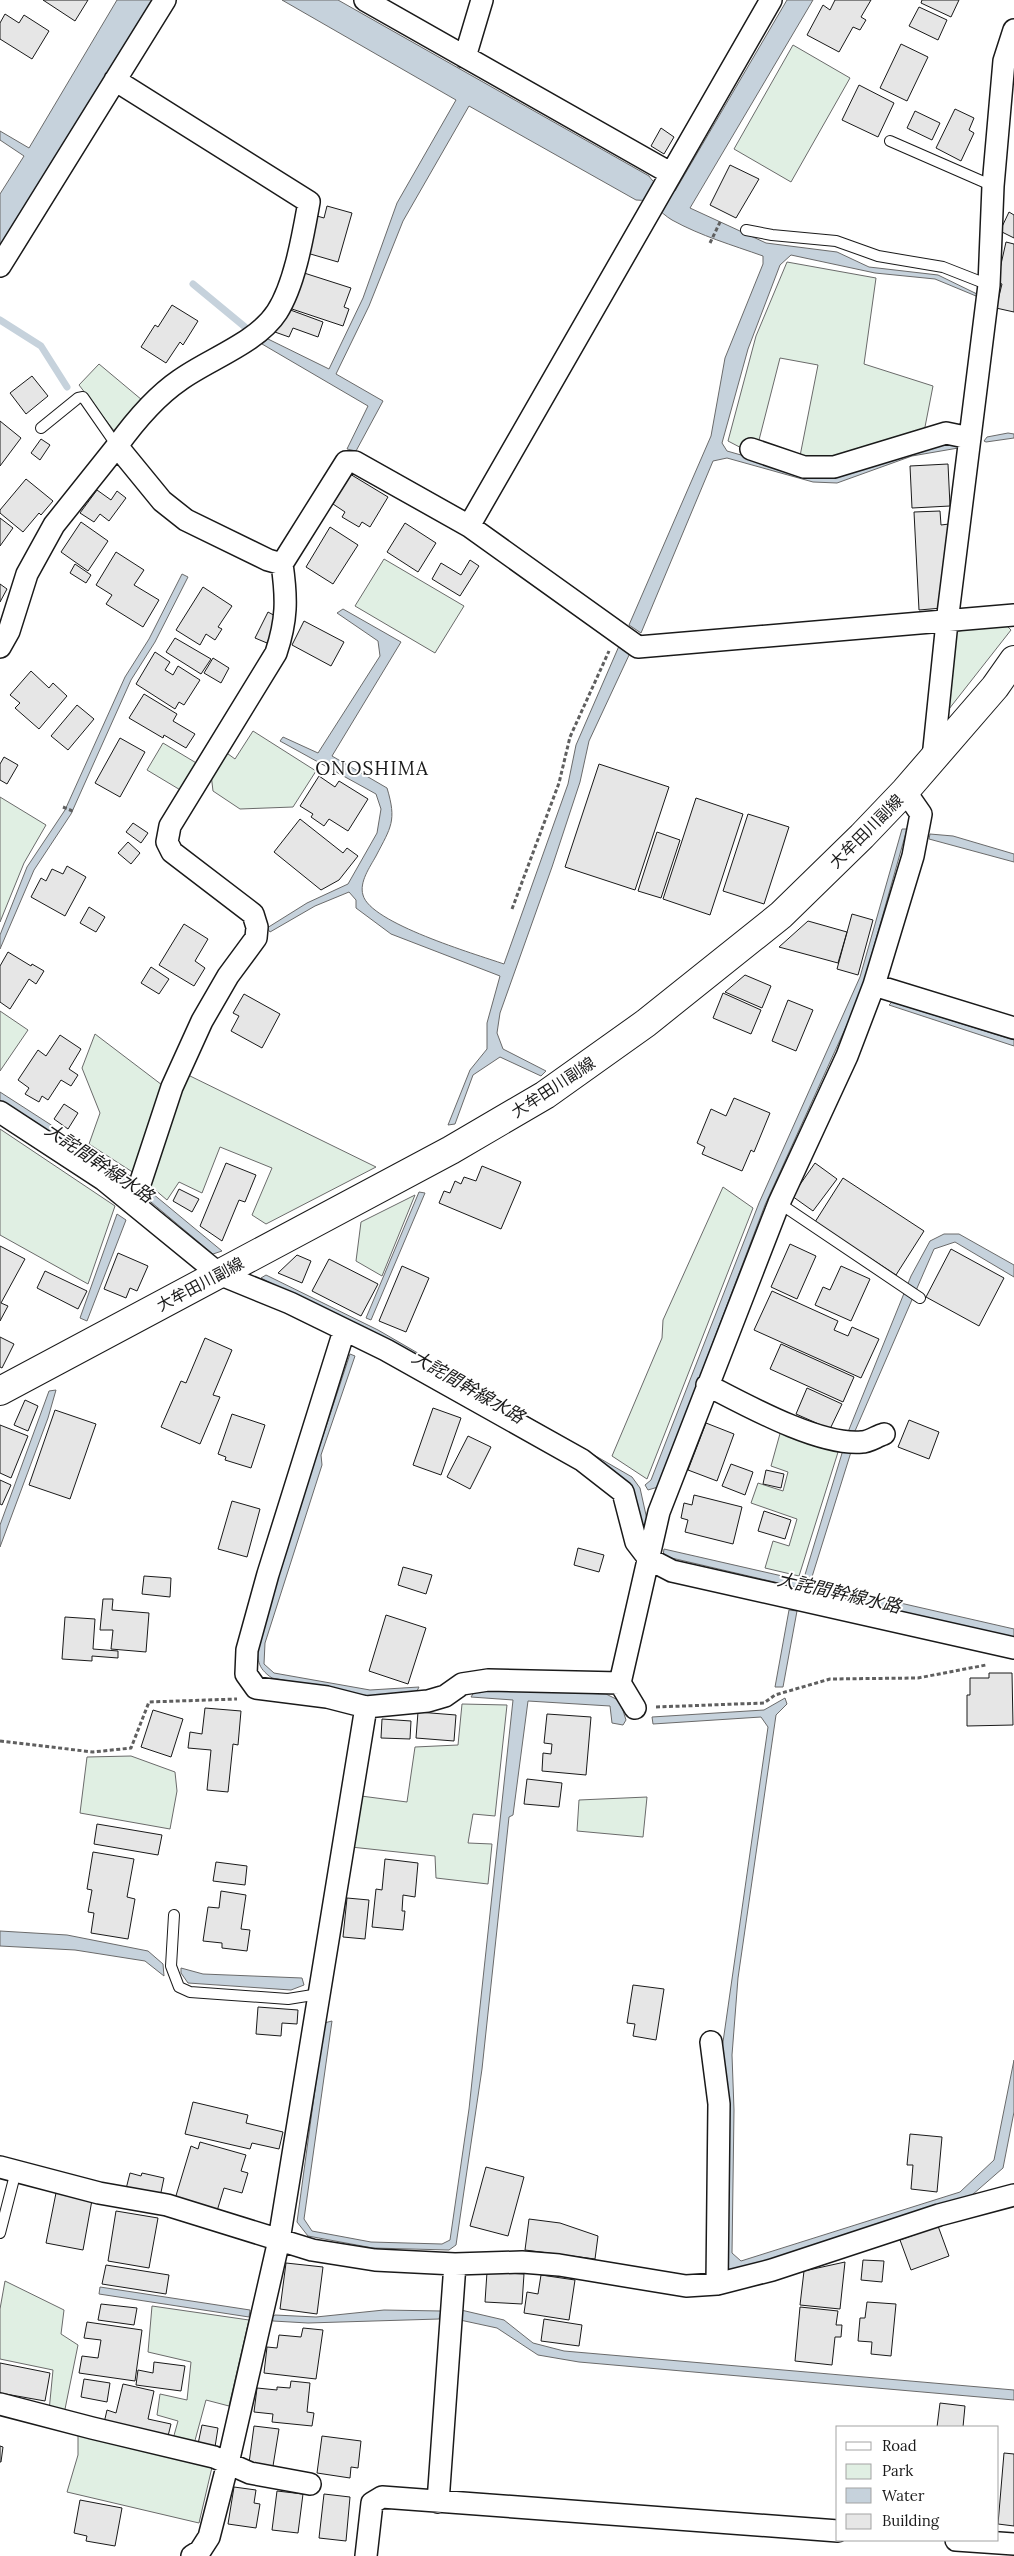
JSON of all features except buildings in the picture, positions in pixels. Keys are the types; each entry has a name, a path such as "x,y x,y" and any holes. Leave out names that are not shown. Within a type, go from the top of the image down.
{"main road":[{"name":"大牟田川副線","path":"0,1390 451,1150 545,1095 646,1023 781,915 905,791 995,687 1014,660"}],"street":[{"path":"0,266 165,0"},
{"path":"365,0 465,57 667,178"},
{"path":"465,57 482,0"},
{"path":"469,526 667,178 771,0"},
{"path":"933,758 947,622 989,286 994,186 1004,61 1014,30"},
{"path":"0,646 9,631 27,574 54,525 137,418 179,380 263,329 277,311 298,260 309,202 115,80"},
{"path":"751,449 804,467 834,467 946,433 970,438"},
{"path":"117,446 162,501 186,520 282,564"},
{"path":"134,1202 172,1086 202,1021 228,976 256,938 257,927 253,914 172,852 167,842 170,826 276,653 285,626 286,589 282,564 346,462 355,462 469,526 638,647 645,648 1014,615"},
{"path":"635,1708 620,1682 659,1512 779,1203 848,1056 874,985 913,856 921,814 905,791"},
{"path":"874,985 1014,1028"},
{"path":"0,1112 104,1180 134,1202 219,1274 290,1303 400,1357 582,1460 623,1492 636,1542 649,1559 672,1571 1014,1648"},
{"path":"344,1331 268,1574 247,1650 246,1674 256,1688 327,1697 366,1707 428,1701 445,1696 462,1684 488,1680 620,1682"},
{"path":"708,1385 772,1419 837,1440 863,1442 884,1434"},
{"path":"192,2556 200,2551 208,2537 228,2463 279,2240 366,1707"},
{"path":"711,2042 720,2104 717,2284"},
{"path":"8,2169 98,2193 167,2205 312,2250 375,2260 454,2264 522,2262 559,2265 686,2286 717,2284 772,2270 938,2215 1014,2195"},
{"path":"438,2502 454,2264"},
{"path":"0,2404 92,2428 214,2456 250,2473 310,2484"},
{"path":"366,2556 372,2503 382,2497 836,2531"},
{"path":"962,2541 1003,2548"}],"lane":[{"path":"890,141 994,186"},
{"path":"746,230 772,235 836,241 878,256 943,267 989,286"},
{"path":"41,428 78,398 83,398 117,446"},
{"path":"779,1203 920,1298"},
{"path":"174,1915 171,1966 180,1987 190,1992 288,1999 319,1994"},
{"path":"0,2233 8,2169"}],"path":[{"path":"710,243 721,220"},
{"path":"512,910 559,783 570,737 618,633"},
{"path":"62,807 75,812"},
{"path":"635,1708 764,1703 775,1695 830,1679 918,1678 995,1664"},
{"path":"0,1741 93,1752 131,1748 148,1702 242,1698 256,1688"}],"green space":[{"path":"793,45 850,78 791,182 734,149"},
{"path":"787,262 876,278 864,364 933,386 924,432 830,460 800,456 818,365 780,358 759,440 753,454 728,441 756,336"},
{"path":"99,364 142,400 115,432 79,385"},
{"path":"384,559 464,606 435,653 355,606"},
{"path":"1005,624 1011,630 949,709 944,703 952,632"},
{"path":"253,731 316,771 293,807 240,809 213,791 211,774 224,751 235,759"},
{"path":"163,743 198,764 182,791 147,770"},
{"path":"0,797 46,825 24,863 0,922"},
{"path":"0,1011 28,1030 0,1071"},
{"path":"95,1034 166,1088 134,1173 89,1144 100,1113 82,1068"},
{"path":"186,1074 376,1167 266,1224 252,1215 272,1168 220,1147 202,1193 179,1182 167,1200 147,1183"},
{"path":"0,1129 115,1206 88,1284 0,1235"},
{"path":"723,1187 753,1208 647,1479 612,1456 662,1338 663,1320"},
{"path":"415,1195 382,1276 356,1261 361,1222"},
{"path":"781,1430 839,1449 799,1576 765,1568 773,1541 789,1546 797,1519 751,1503 758,1483 783,1491 788,1472 771,1466"},
{"path":"462,1704 507,1705 495,1816 473,1814 468,1843 492,1844 488,1884 436,1878 435,1856 351,1847 361,1796 407,1802 415,1747 458,1745"},
{"path":"131,1756 175,1772 177,1791 170,1829 80,1813 87,1757"},
{"path":"647,1797 643,1837 577,1831 579,1800"},
{"path":"5,2281 64,2310 61,2334 78,2345 64,2414 49,2411 53,2370 0,2359 0,2309"},
{"path":"152,2306 249,2320 229,2406 206,2400 194,2444 173,2439 178,2421 157,2415 160,2394 187,2400 191,2362 148,2352"},
{"path":"78,2433 213,2463 199,2523 67,2492 78,2455"}],"water":[{"path":"117,0 152,0 0,249 0,194 24,156 0,140 0,131 29,148"},
{"path":"282,0 338,0 649,176 660,187 675,191 787,0 813,0 690,208 766,243 837,252 869,267 938,275 977,294 976,296 935,279 875,273 791,255 780,265 748,349 722,443 727,451 811,475 919,449 963,442 964,447 912,456 837,483 813,482 727,458 713,461 641,633 629,625 711,436 725,358 763,264 763,256 683,226 651,204 636,200 469,106 403,221 369,306 336,374 383,401 356,451 347,449 368,406 262,344 268,339 329,369 363,298 397,203 456,100"},
{"path":"1008,433 1014,434 1014,438 984,441 987,437"},
{"path":"182,574 188,577 155,642 131,680 71,814 34,870 0,949 0,935 27,867 65,810 125,677 149,639"},
{"path":"343,609 401,642 332,756 387,788 390,799 392,808 391,824 362,885 363,895 370,906 403,926 448,945 504,964 568,784 576,745 619,646 630,653 589,741 580,782 500,1013 497,1033 503,1049 546,1071 541,1076 500,1057 473,1075 455,1124 448,1125 470,1070 487,1049 487,1023 500,976 391,934 356,908 356,900 349,892 315,906 270,932 267,928 307,903 348,884 377,833 381,809 376,794 280,741 283,737 318,753 380,656 378,641 337,613"},
{"path":"902,829 907,829 860,996 765,1205 658,1487 648,1490 645,1485 651,1480 759,1203 860,977"},
{"path":"930,834 953,836 1014,854 1014,862 929,839"},
{"path":"892,1002 1014,1040 1014,1046 889,1005"},
{"name":"大詫間幹線水路","path":"0,1092 135,1179 222,1251 213,1254 133,1187 0,1102"},
{"path":"419,1192 425,1193 371,1320 366,1318"},
{"path":"117,1214 126,1220 87,1321 80,1318"},
{"path":"944,1234 959,1234 1014,1265 1014,1277 955,1242 934,1249 855,1431 848,1432 911,1276 930,1241"},
{"name":"大詫間幹線水路","path":"266,1275 378,1330 632,1477 640,1488 648,1524 641,1525 636,1498 629,1485 374,1337 261,1278"},
{"path":"350,1354 355,1356 321,1455 322,1465 265,1643 264,1664 274,1673 370,1690 419,1687 415,1695 369,1696 272,1678 263,1671 258,1658 258,1642"},
{"path":"56,1390 48,1418 0,1547 0,1525 49,1391"},
{"path":"843,1450 851,1452 811,1580 804,1578"},
{"name":"大詫間幹線水路","path":"664,1549 1014,1629 1014,1638 663,1556"},
{"path":"789,1610 797,1611 783,1687 775,1687"},
{"path":"476,1689 606,1694 620,1701 626,1720 623,1725 612,1723 610,1706 528,1701 513,1815 509,1817 482,2069 456,2245 449,2250 373,2248 308,2236 297,2222 324,2023 332,2021 304,2219 312,2231 371,2242 442,2244 450,2240 469,2109 513,1700 471,1697"},
{"path":"785,1698 787,1704 776,1715 738,1978 732,2055 734,2110 732,2253 741,2261 960,2192 994,2160 1014,2060 1014,2112 1003,2168 972,2195 730,2272 725,2258 721,2056 768,1727 761,1717 653,1724 652,1717 764,1710"},
{"path":"0,1931 67,1935 148,1951 163,1964 164,1976 145,1961 75,1950 0,1946"},
{"path":"181,1968 203,1974 302,1978 304,1985 291,1990 188,1983 181,1973"},
{"path":"100,2287 250,2310 249,2317 99,2294"},
{"path":"384,2310 441,2311 439,2319 308,2323 273,2321 272,2317 275,2315 316,2317"},
{"path":"461,2310 504,2320 533,2343 564,2351 1014,2390 1014,2400 579,2362 538,2355 497,2328 460,2320"}],"waterway":[{"path":"193,284 245,327"},
{"path":"0,320 41,346 67,387"}],"district":[{"name":"ONOSHIMA","path":"372,768"}]}
